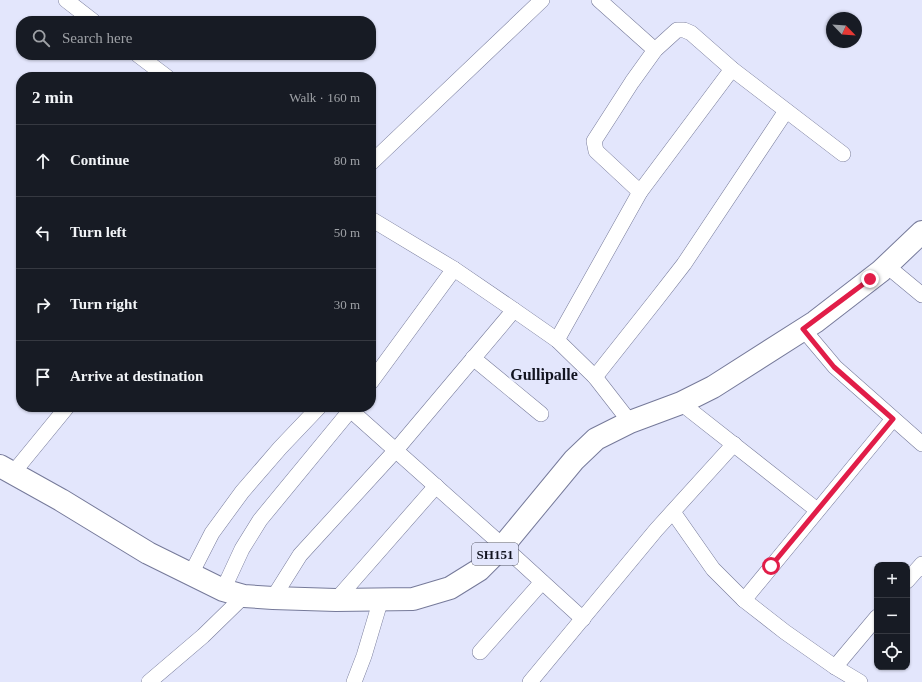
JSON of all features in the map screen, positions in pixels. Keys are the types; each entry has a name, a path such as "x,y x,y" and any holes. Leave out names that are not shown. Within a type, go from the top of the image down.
{"main road":[{"name":"SH151","path":"7,469 148,553 223,590 244,596 272,598 336,600 413,599 450,588 479,570 503,546 574,460 596,439 630,422 681,403 713,387 815,322 886,266 922,232"}],"street":[{"path":"66,0 87,16"},
{"path":"376,158 542,0"},
{"path":"599,0 655,50"},
{"path":"640,192 596,151 594,141 632,82 655,50 677,30 684,30 691,33 732,69 843,154"},
{"path":"145,60 160,72"},
{"path":"556,340 640,192 732,69"},
{"path":"595,377 684,264 786,111"},
{"path":"376,222 454,269 556,340 595,377 630,422"},
{"path":"886,266 922,295"},
{"path":"376,375 454,269"},
{"path":"272,598 300,555 396,450 514,310"},
{"path":"803,329 834,367 922,444"},
{"path":"473,358 541,414"},
{"path":"681,403 817,510"},
{"path":"7,469 62,412"},
{"path":"191,574 212,533 242,492 280,448 314,412"},
{"path":"223,590 242,549 260,520 347,412"},
{"path":"354,412 583,619"},
{"path":"744,600 893,419"},
{"path":"530,682 673,512 734,444"},
{"path":"336,600 436,486"},
{"path":"673,512 713,569 744,600 785,632 835,667 860,682"},
{"path":"910,578 922,564"},
{"path":"480,652 542,582"},
{"path":"150,682 203,636 244,596"},
{"path":"354,682 382,599"},
{"path":"835,667 874,621"}],"district":[{"name":"Gullipalle","path":"544,374"}],"route":[{"path":"771,566 893,419 834,367 803,329 815,322 870,279"}]}
